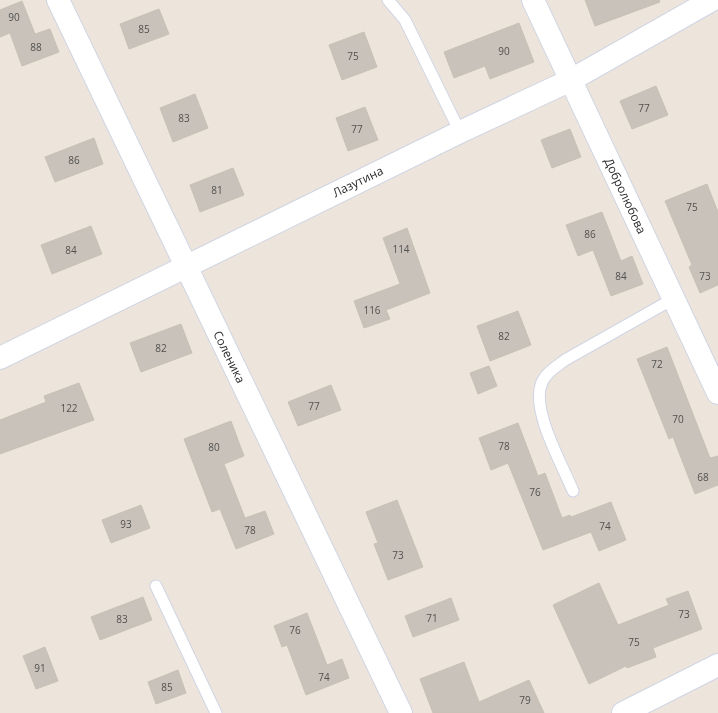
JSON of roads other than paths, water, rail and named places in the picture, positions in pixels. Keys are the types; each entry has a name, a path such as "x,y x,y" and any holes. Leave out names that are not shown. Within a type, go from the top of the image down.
{"street":[{"name":"Соленика","path":"58,0 401,713"},
{"name":"Добролюбова","path":"533,0 718,393"},
{"name":"Лазутина","path":"0,358 460,132 571,80 712,0"},
{"path":"623,713 718,665"}],"lane":[{"path":"388,0 404,20 460,132"},
{"path":"573,491 542,416 538,399 541,383 551,371 565,360 673,299"},
{"path":"156,586 216,713"}]}
